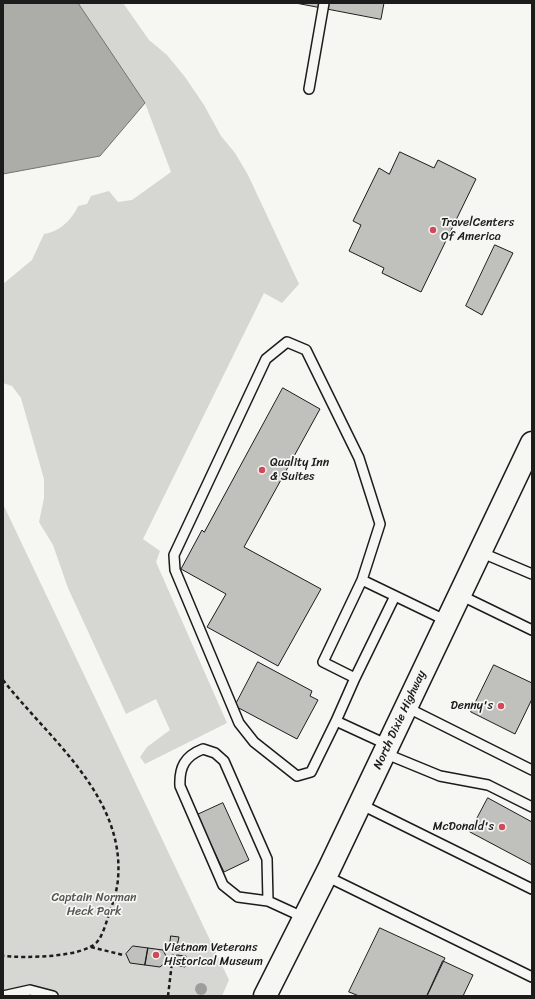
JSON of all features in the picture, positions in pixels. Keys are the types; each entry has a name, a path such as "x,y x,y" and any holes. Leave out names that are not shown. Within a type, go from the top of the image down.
{"main road":[{"name":"North Dixie Highway","path":"265,996 326,876 532,443"}],"lane":[{"path":"309,89 324,3"},
{"path":"355,678 323,662 362,580 380,524 359,458 306,350 287,342 266,359 174,555 175,570 239,723 254,742 296,776 311,772 395,596"},
{"path":"480,552 532,574"},
{"path":"362,580 447,621"},
{"path":"460,595 532,630"},
{"path":"406,707 532,770"},
{"path":"336,721 386,749 440,776 488,785 532,807"},
{"path":"268,901 267,859 224,761 215,754 203,749 191,753 183,764 179,775 180,786 223,885 238,897 268,901 304,918"},
{"path":"360,804 532,889"},
{"path":"326,876 532,976"},
{"path":"3,996 30,990 53,996"}],"path":[{"path":"3,680 93,789 107,812 115,836 118,857 118,880 114,900 98,941 91,947 53,956 21,958 3,956"},
{"path":"91,947 123,955"},
{"path":"168,996 173,954"}],"green space":[{"path":"78,3 123,3 149,40 167,55 185,77 204,105 221,136 235,153 248,175 299,284 282,303 264,293 143,539 160,551 156,562 227,723 145,764 140,757 147,747 170,730 156,699 126,714 68,588 53,545 39,522 44,498 44,479 21,398 12,386 3,383 3,284 32,260 44,234 60,228 69,220 78,206 87,204 91,196 109,191 118,202 132,200 171,172 145,103"},
{"name":"Captain Norman Heck Park","path":"3,504 229,980 222,996 3,996"}],"shaded area":[{"path":"3,3 78,3 145,103 100,156 3,174"}],"building":[{"path":"296,3 384,3 381,19"},
{"path":"400,152 434,168 438,160 476,179 421,292 382,273 384,268 349,251 361,225 353,221 379,168 389,174"},
{"path":"495,245 513,253 482,315 466,306"},
{"name":"Quality Inn & Suites","path":"283,388 320,409 244,547 321,589 278,666 207,627 226,594 181,569 202,530 204,532"},
{"path":"258,662 312,691 310,696 318,700 297,739 235,706"},
{"name":"Denny's","path":"494,665 532,683 532,699 515,734 471,712"},
{"name":"McDonald's","path":"488,798 532,822 532,865 470,832"},
{"path":"223,803 249,860 224,872 197,815"},
{"path":"380,928 445,958 427,996 359,996 349,992"},
{"path":"171,936 179,937 177,946 170,945"},
{"path":"133,946 148,948 145,965 130,963 126,954"},
{"name":"Vietnam Veterans Historical Museum","path":"148,948 163,950 168,960 160,967 145,965"},
{"path":"177,955 186,956 185,967 175,965"},
{"path":"443,961 473,975 463,996 427,996"}],"place":[{"name":"TravelCenters Of America","path":"433,230"},
{"name":"Quality Inn & Suites","path":"262,470"},
{"name":"Denny's","path":"501,706"},
{"name":"McDonald's","path":"502,827"},
{"name":"Vietnam Veterans Historical Museum","path":"156,955"}]}
